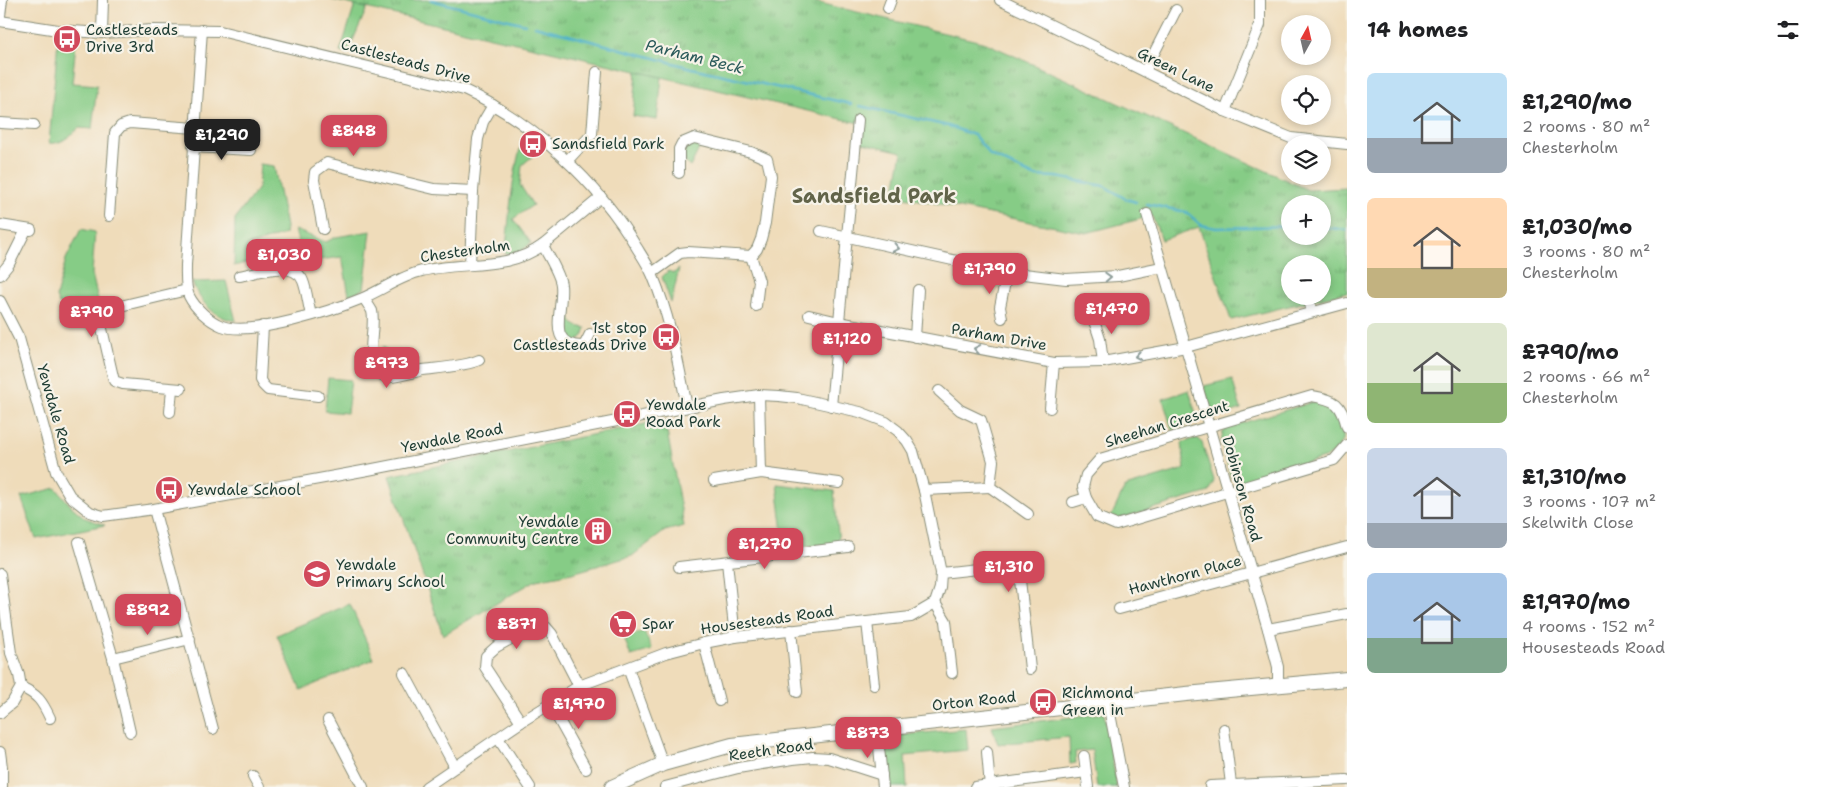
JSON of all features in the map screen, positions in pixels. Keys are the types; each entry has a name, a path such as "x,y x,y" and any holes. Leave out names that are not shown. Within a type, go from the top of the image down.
{"street":[{"path":"0,16 2,0"},
{"path":"102,33 103,0"},
{"name":"Green Lane","path":"1000,0 1225,111 1291,138 1347,144"},
{"path":"1225,111 1260,25 1260,0"},
{"path":"1145,71 1176,10"},
{"name":"Castlesteads Drive","path":"0,21 58,30 102,33 202,30 237,35 439,83 464,90 493,104 567,161 601,197 628,233 652,273 670,327 687,407"},
{"path":"170,412 177,389 123,384 114,380 100,320 105,311 112,308 187,290 186,266 202,30"},
{"path":"567,161 592,134 597,72"},
{"path":"470,265 473,191 478,139 483,122 493,104"},
{"path":"831,406 858,120"},
{"path":"0,123 34,124"},
{"path":"108,216 115,133 122,126 130,123 195,128"},
{"path":"679,173 679,149 682,143 694,138 751,152 767,159 771,176 765,223 757,249 751,256"},
{"path":"194,147 251,150"},
{"path":"324,229 314,180 315,172 327,164 434,188 473,191"},
{"name":"Chesterholm","path":"187,290 189,296 200,310 223,326 248,329 263,326 311,315 364,298 419,271 517,260 543,246 601,197"},
{"name":"Dobinson Road","path":"1147,214 1268,629 1278,667 1278,686"},
{"path":"0,225 29,230 9,264 0,275"},
{"path":"821,231 1007,272 1066,279 1118,276 1162,267"},
{"path":"543,246 561,283 559,333 563,340 573,346 584,346 590,334"},
{"path":"652,273 680,253 751,256"},
{"path":"751,256 759,281 756,306"},
{"path":"239,276 285,268 296,271 303,280 311,315"},
{"path":"1002,318 1000,307 1007,272"},
{"path":"915,337 918,290"},
{"path":"364,298 372,311 370,359 378,371 383,374 389,377 446,366 472,364 479,360"},
{"name":"Yewdale Road","path":"0,301 4,318 19,338 56,472 70,496 90,512 103,516 154,509 368,470 687,407 759,395 797,398 874,416 898,431 913,451 924,490 941,573"},
{"name":"Parham Drive","path":"809,314 839,322 1054,363 1103,362 1186,347 1347,303"},
{"path":"1310,305 1312,312"},
{"path":"1092,315 1100,339 1103,362"},
{"path":"263,326 260,380 263,385 268,390 318,396"},
{"path":"1050,408 1054,363"},
{"path":"939,391 960,410 981,420 993,461 990,487"},
{"path":"759,395 761,473"},
{"name":"Sheehan Crescent","path":"1086,498 1084,487 1086,475 1100,459 1312,396 1331,399 1343,412 1347,427"},
{"path":"1073,502 1086,498 1097,517 1116,525 1334,460 1347,444"},
{"path":"714,481 761,473 839,483"},
{"path":"924,490 990,487 1028,514"},
{"path":"154,509 213,729"},
{"path":"79,542 113,658 130,732"},
{"path":"679,567 848,547"},
{"name":"Hawthorn Place","path":"1119,609 1347,547"},
{"path":"727,562 735,637"},
{"path":"952,673 946,621 935,603 940,588 941,573 1004,566 1013,569 1020,580 1030,669"},
{"path":"0,574 11,653 20,675 21,687 12,703 0,714"},
{"name":"Housesteads Road","path":"433,785 455,767 521,722 579,686 666,653 735,637 910,617 935,603"},
{"path":"1268,629 1347,614"},
{"path":"867,622 874,685"},
{"path":"521,722 486,667 486,656 496,647 532,627 546,627 552,634 579,686"},
{"path":"791,630 797,692"},
{"path":"113,658 190,639"},
{"path":"704,643 719,701"},
{"path":"628,668 663,764"},
{"path":"404,673 455,767"},
{"name":"Orton Road","path":"612,787 663,764 732,745 1108,703 1347,679"},
{"path":"21,687 33,692 44,705 50,718"},
{"path":"1108,703 1124,787"},
{"path":"550,704 586,769"},
{"path":"328,720 363,787"},
{"path":"877,728 883,787"},
{"path":"1224,729 1231,784"},
{"path":"498,738 530,787"},
{"path":"0,752 2,787"},
{"path":"987,752 990,786"},
{"path":"1084,756 1088,787"},
{"name":"Reeth Road","path":"665,787 738,768 814,757 829,758 882,775"},
{"path":"975,787 1086,772"},
{"path":"253,776 259,787"},
{"path":"1210,786 1347,780"}],"green space":[{"path":"332,0 807,0 986,43 1281,178 1281,185 1297,185 1308,190 1347,188 1347,292 1331,296 1331,255 1281,255 1281,305 1293,305 1231,320 1199,227 1162,240 1152,216 1086,233 894,195 902,152 863,143 859,123"},
{"path":"355,5 367,8 347,54 340,52"},
{"path":"58,40 76,42 72,83 97,85 92,129 79,128 62,141 49,143"},
{"path":"637,71 662,77 657,120 633,116"},
{"path":"523,139 540,150 522,165 520,185 533,205 513,219 531,243 520,252 505,254 513,181"},
{"path":"701,145 690,167 684,158 684,152 687,146"},
{"path":"260,164 274,166 286,227 285,234 247,246 249,262 234,266 235,219 258,188"},
{"path":"81,229 95,232 92,274 99,304 59,304 56,297 66,259"},
{"path":"295,230 326,242 336,237 371,231 364,289 349,295 342,257 303,262"},
{"path":"679,269 671,303 662,277 668,271 674,273"},
{"path":"226,281 236,321 221,316 209,308 199,296 192,282"},
{"path":"563,313 570,314 571,321 576,326 586,328 583,336 576,342 563,333"},
{"path":"383,346 404,366 392,367 390,374 380,369 376,360 383,358"},
{"path":"328,378 351,380 347,413 325,411"},
{"path":"1232,379 1241,409 1219,414 1215,412 1209,403 1204,386"},
{"path":"1189,390 1196,414 1189,423 1172,430 1163,399"},
{"path":"1316,401 1330,405 1340,420 1343,440 1336,450 1327,457 1244,482 1231,478 1221,442 1223,432 1229,427"},
{"path":"665,420 684,526 665,531 632,556 572,573 536,580 443,635 389,476"},
{"path":"1196,438 1202,443 1214,480 1209,492 1122,518 1116,519 1111,517 1125,487 1185,469 1182,443"},
{"path":"777,484 834,491 839,543 785,548"},
{"path":"56,488 71,506 85,518 105,525 36,539 21,497"},
{"path":"350,604 374,659 301,690 277,635"},
{"path":"644,631 652,650 631,656 624,638"},
{"path":"1104,713 1117,787 1097,787 1092,750 1075,752 1076,763 1070,764 1069,737 998,744 992,727"},
{"path":"966,729 968,750 905,756 907,787 889,787 885,753 888,741 892,736"}],"waterway":[{"name":"Parham Beck","path":"431,0 525,24"},
{"name":"Parham Beck","path":"535,26 692,68 851,104"},
{"name":"Parham Beck","path":"860,106 948,126 974,135 990,155 1034,176 1057,177 1104,186 1126,199 1136,202"},
{"name":"Parham Beck","path":"1147,204 1186,212 1201,225 1216,228 1281,226"},
{"name":"Parham Beck","path":"1331,228 1347,230"}],"place":[{"name":"Castlesteads Drive 3rd","path":"67,39"},
{"name":"Sandsfield Park","path":"533,144"},
{"name":"1st stop Castlesteads Drive","path":"666,337"},
{"name":"Yewdale Road Park","path":"627,414"},
{"name":"Yewdale School","path":"169,490"},
{"name":"Yewdale Community Centre","path":"598,531"},
{"name":"Yewdale Primary School","path":"317,574"},
{"name":"Spar","path":"623,624"},
{"name":"Richmond Green in","path":"1043,702"}],"district":[{"name":"Sandsfield Park","path":"874,196"}]}
